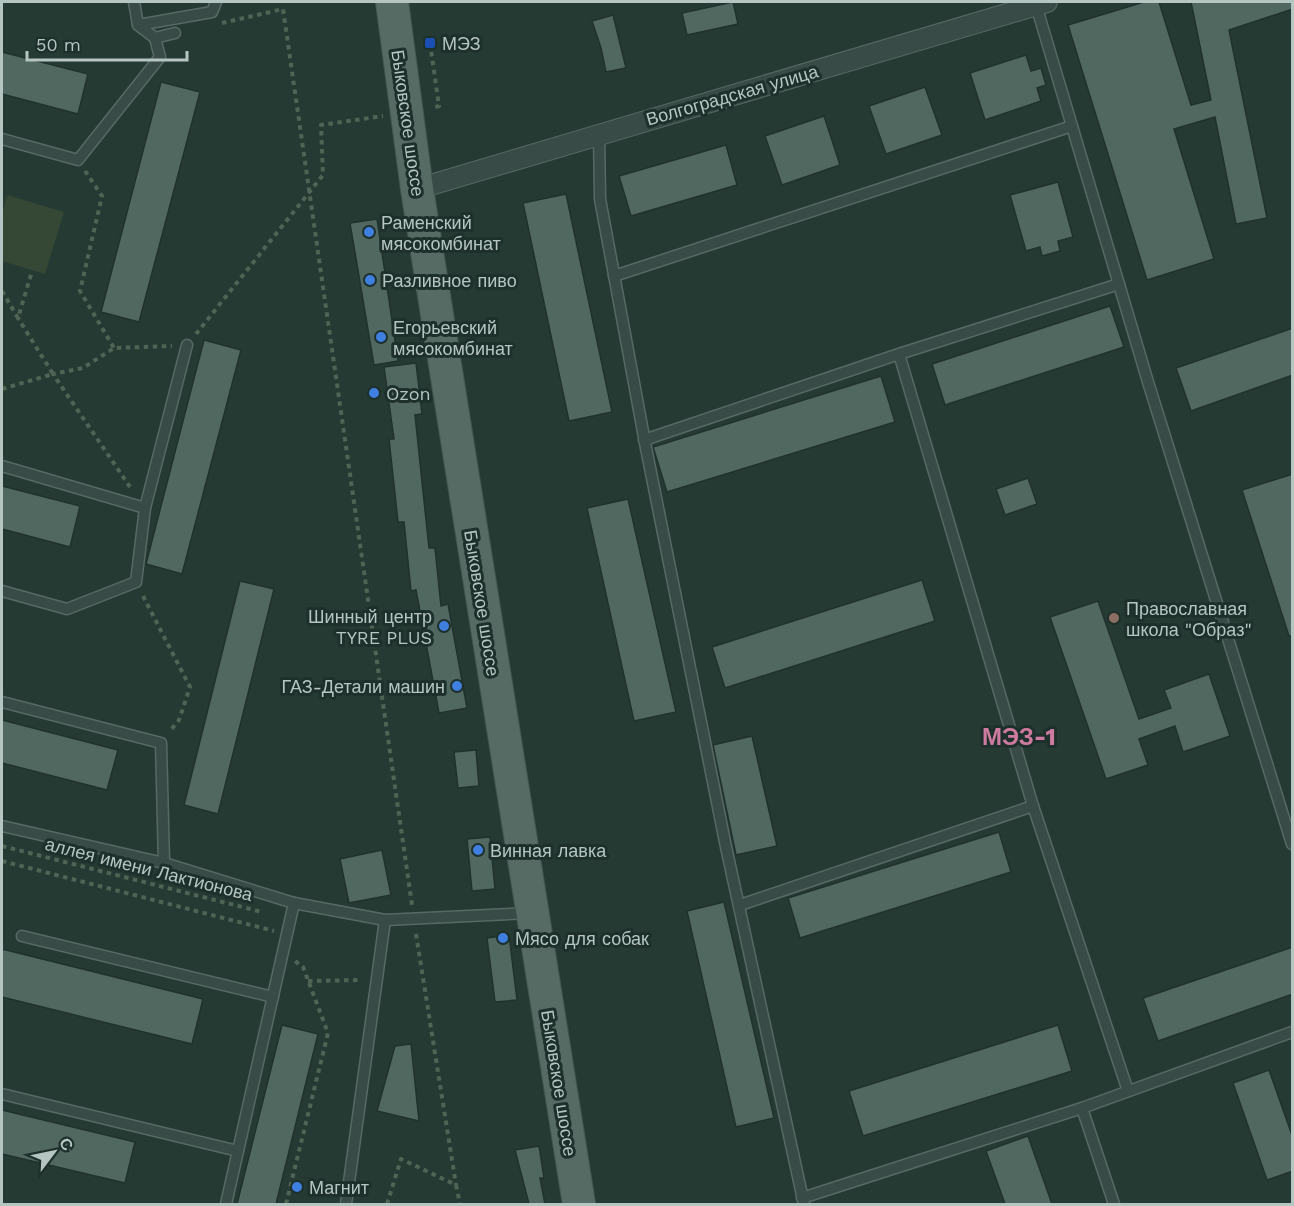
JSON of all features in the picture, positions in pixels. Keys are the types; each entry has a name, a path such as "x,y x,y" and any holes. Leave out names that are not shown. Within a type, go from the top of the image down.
{"main road":[{"name":"Быковское шоссе","path":"392,2 417,189 579,1204"}],"street":[{"name":"Волгоградская улица","path":"417,189 1041,3"}],"lane":[{"path":"2,139 78,160 160,57 155,38 138,25 134,2"},
{"path":"138,25 212,12 216,2"},
{"path":"1041,3 1072,126 1119,284 1293,844"},
{"path":"155,38 175,33"},
{"path":"614,276 1072,126"},
{"path":"599,134 600,199 644,440 726,847 803,1201 1082,1108 1293,1032"},
{"path":"644,440 899,354 1119,284"},
{"path":"2,591 67,609 136,582 145,508 187,345"},
{"path":"899,354 1033,806 1128,1091"},
{"path":"2,466 145,508"},
{"path":"2,702 161,743 164,863"},
{"path":"740,905 1033,806"},
{"path":"2,826 164,863 294,903 385,920 531,913"},
{"path":"226,1204 294,903"},
{"path":"346,1204 385,920"},
{"path":"22,936 273,997"},
{"path":"2,1094 238,1151"},
{"path":"1082,1108 1114,1204"}],"path":[{"path":"218,24 283,9 414,918 460,1204"},
{"path":"2,389 83,368 114,348 187,345 323,175 321,125 440,106 430,43"},
{"path":"78,160 102,196 80,291 114,348"},
{"path":"18,318 32,271"},
{"path":"2,291 53,374 145,508"},
{"path":"136,582 190,687 179,720 161,743"},
{"name":"аллея имени Лактионова","path":"2,846 290,919"},
{"path":"2,861 287,934"},
{"path":"283,951 303,967 328,1033 286,1204"},
{"path":"308,981 377,980"},
{"path":"387,1204 400,1159 456,1185"}],"green space":[{"path":"7,195 64,212 45,274 2,261 2,213"}],"building":[{"path":"733,2 738,24 687,35 682,13"},
{"path":"1144,2 1159,2 1191,105 1211,100 1191,2 1293,2 1293,9 1229,30 1267,218 1236,224 1215,117 1174,129 1214,259 1147,280 1068,25"},
{"path":"613,15 626,68 606,72 592,21"},
{"path":"2,52 88,74 78,114 2,94"},
{"path":"1026,55 1031,71 1041,68 1046,85 1037,88 1041,101 985,120 970,73"},
{"path":"161,82 200,92 139,322 101,312"},
{"path":"925,87 942,135 886,154 869,106"},
{"path":"824,116 840,165 782,185 765,136"},
{"path":"726,145 737,185 631,216 619,176"},
{"path":"1058,182 1073,237 1058,241 1060,251 1042,256 1040,247 1026,251 1010,195"},
{"path":"566,194 612,412 569,421 523,203"},
{"path":"377,219 398,361 374,365 350,223"},
{"path":"1110,306 1124,347 945,405 932,364"},
{"path":"1293,328 1293,375 1191,411 1176,368"},
{"path":"204,340 241,350 182,574 146,564"},
{"path":"416,363 422,414 415,415 429,548 435,548 441,606 448,604 467,708 439,713 416,590 411,591 404,522 398,522 389,439 394,439 384,367"},
{"path":"881,376 895,422 667,492 653,447"},
{"path":"1293,474 1293,636 1289,636 1242,490"},
{"path":"1028,478 1037,504 1005,515 996,489"},
{"path":"2,486 80,506 70,547 2,529"},
{"path":"628,499 676,712 634,721 587,508"},
{"path":"922,580 935,621 725,688 712,647"},
{"path":"240,581 274,589 218,814 184,805"},
{"path":"1098,601 1139,719 1171,708 1164,690 1209,674 1230,736 1183,752 1175,726 1139,739 1148,765 1106,779 1050,617"},
{"path":"2,720 118,750 107,790 2,763"},
{"path":"752,736 777,846 736,855 713,745"},
{"path":"476,750 479,786 458,788 454,752"},
{"path":"999,832 1011,872 800,938 788,898"},
{"path":"490,837 495,889 472,891 467,839"},
{"path":"382,850 391,895 349,903 340,859"},
{"path":"724,902 774,1118 736,1127 687,911"},
{"path":"509,935 517,1000 495,1002 487,938"},
{"path":"1293,947 1293,994 1158,1041 1143,998"},
{"path":"2,949 203,999 192,1044 2,997"},
{"path":"282,1025 318,1034 276,1204 237,1204"},
{"path":"1058,1025 1072,1071 863,1136 849,1091"},
{"path":"411,1044 419,1121 377,1111 395,1046"},
{"path":"1269,1070 1293,1138 1293,1171 1267,1180 1233,1083"},
{"path":"2,1110 135,1142 125,1183 2,1154"},
{"path":"1028,1136 1052,1204 1005,1204 986,1151"},
{"path":"539,1146 544,1178 540,1178 545,1204 529,1204 515,1150"}],"place":[{"name":"МЭЗ","path":"430,43"},
{"name":"Раменский мясокомбинат","path":"369,232"},
{"name":"Разливное пиво","path":"370,280"},
{"name":"Егорьевский мясокомбинат","path":"381,337"},
{"name":"Ozon","path":"374,393"},
{"name":"Православная школа \"Образ\"","path":"1114,618"},
{"name":"Шинный центр TYRE PLUS","path":"444,626"},
{"name":"ГАЗ-Детали машин","path":"457,686"},
{"name":"Винная лавка","path":"478,850"},
{"name":"Мясо для собак","path":"503,938"},
{"name":"Магнит","path":"297,1187"}],"district":[{"name":"МЭЗ-1","path":"1019,737"}]}
